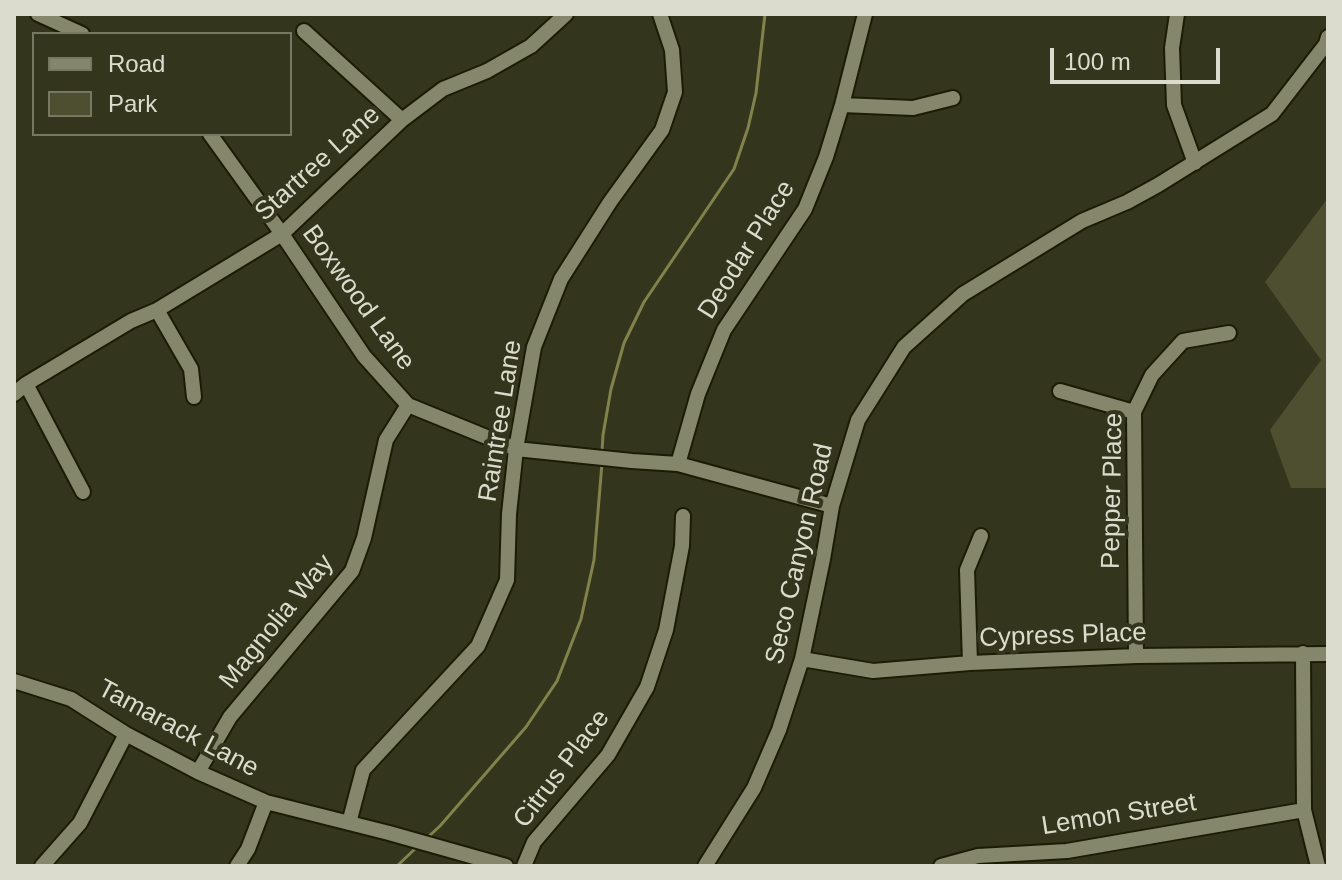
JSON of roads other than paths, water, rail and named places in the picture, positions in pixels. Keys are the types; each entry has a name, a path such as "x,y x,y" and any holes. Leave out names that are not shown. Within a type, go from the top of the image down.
{"street":[{"path":"38,14 78,32"},
{"name":"Startree Lane","path":"14,394 131,321 157,310 282,234 402,120 443,89 487,71 531,46 566,14"},
{"name":"Raintree Lane","path":"349,823 363,770 478,646 507,580 509,514 516,449 534,347 561,279 610,202 662,130 675,92 672,50 660,14"},
{"name":"Deodar Place","path":"678,464 698,394 724,330 805,209 842,105 865,14"},
{"path":"1177,14 1172,48 1174,105 1195,163"},
{"path":"304,31 402,120"},
{"name":"Seco Canyon Road","path":"705,866 754,788 779,730 802,659 832,506 858,420 904,347 963,294 1082,221 1127,202 1195,163 1272,114 1326,44 1328,37"},
{"path":"842,105 913,108 953,98"},
{"name":"Boxwood Lane","path":"211,136 364,356 408,405 516,449 678,464 832,506"},
{"path":"157,310 191,369 194,397"},
{"name":"Pepper Place","path":"1136,656 1134,412 1152,375 1183,341 1229,333"},
{"path":"26,384 83,492"},
{"path":"1060,391 1134,412"},
{"name":"Magnolia Way","path":"198,772 230,717 352,571 364,538 386,440 408,405"},
{"name":"Citrus Place","path":"524,866 534,842 608,755 647,687 666,630 682,546 683,516"},
{"path":"970,663 967,570 981,536"},
{"path":"1303,653 1304,810 1318,866"},
{"name":"Cypress Place","path":"802,659 873,671 970,663 1136,656 1328,654"},
{"name":"Tamarack Lane","path":"14,681 71,699 126,734 198,772 266,802 506,866"},
{"path":"42,866 80,823 126,734"},
{"path":"237,866 248,849 266,802"},
{"name":"Lemon Street","path":"941,866 978,856 1067,851 1304,810"}],"waterway":[{"path":"602,452 611,389 624,343 644,302 734,169 756,93 765,14"},
{"path":"427,838 526,727 557,681 581,619 594,560 602,463"},
{"path":"397,866 418,846"}]}
